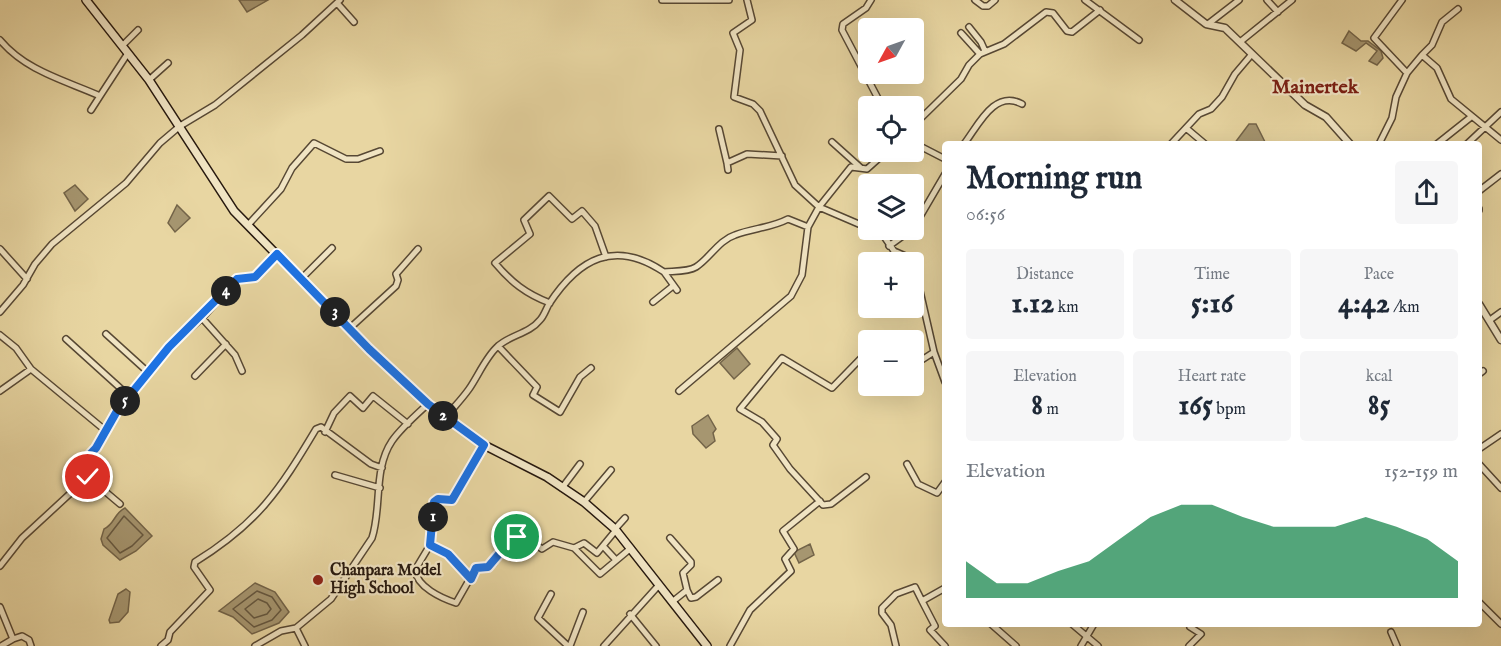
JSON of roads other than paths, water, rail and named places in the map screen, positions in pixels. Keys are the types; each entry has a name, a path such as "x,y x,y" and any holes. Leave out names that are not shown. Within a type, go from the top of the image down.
{"main road":[{"path":"86,0 149,80 226,201 248,225 428,404 484,445 584,502 615,530 707,646"}],"street":[{"path":"662,0 729,0"},
{"path":"747,0 752,20 733,33 740,50 734,97 753,104 760,111 795,185 819,207 858,224"},
{"path":"871,0 866,8 843,24 842,30 877,96"},
{"path":"975,0 983,6 988,6 995,0"},
{"path":"1086,0 1139,40"},
{"path":"1175,0 1208,24 1225,28 1305,105 1326,117 1347,141"},
{"path":"1208,24 1239,0"},
{"path":"1266,0 1278,12"},
{"path":"1240,42 1292,0"},
{"path":"1402,0 1374,38 1407,73"},
{"path":"0,312 52,244 126,183 160,143 180,126 215,105 339,2 354,22"},
{"path":"1380,141 1392,118 1396,97 1407,73 1432,45 1442,22 1458,9"},
{"path":"924,115 961,79 982,53 1004,44 1046,12 1053,13 1067,31 1072,32 1100,10"},
{"path":"969,27 982,53"},
{"path":"123,45 138,30"},
{"path":"962,33 982,53"},
{"path":"0,40 14,57 30,66 100,96"},
{"path":"91,110 128,53"},
{"path":"1174,141 1222,97 1235,74 1252,54"},
{"path":"1422,55 1437,68 1451,99 1501,140"},
{"path":"149,80 168,63"},
{"path":"966,141 996,104 1008,101 1022,104"},
{"path":"1470,141 1501,112"},
{"path":"1441,141 1471,117"},
{"path":"1186,128 1201,141"},
{"path":"719,129 728,170"},
{"path":"832,142 862,169"},
{"path":"248,225 281,189 292,168 314,143 346,159 358,159 380,150"},
{"path":"924,148 942,157"},
{"path":"727,163 747,154 782,156"},
{"path":"679,391 791,296 802,275 808,227 819,207 851,167 867,169 875,162"},
{"path":"1482,189 1501,174"},
{"path":"924,208 942,179"},
{"path":"550,303 523,291 509,280 495,263 530,234 524,220 549,196 568,217 572,219 582,211 591,219 606,257"},
{"path":"664,272 695,268 720,244 736,234 772,227 788,219 808,227"},
{"path":"885,240 888,246 899,252"},
{"path":"888,246 896,240"},
{"path":"302,278 332,248"},
{"path":"0,249 27,279"},
{"path":"350,328 396,286 398,280 396,274 418,249"},
{"path":"120,504 88,477 80,465 96,448 129,396 169,347 201,318 237,279 255,277 277,254"},
{"path":"446,418 498,346 528,331 541,320 550,303 583,265 606,257 640,258 664,272 675,288 653,302"},
{"path":"1482,308 1501,340"},
{"path":"924,310 934,352 942,372"},
{"path":"1490,320 1501,312"},
{"path":"201,318 235,355 242,371"},
{"path":"106,334 149,373"},
{"path":"66,339 129,396"},
{"path":"2,340 16,348 31,369 106,431"},
{"path":"195,376 226,344"},
{"path":"498,346 537,387 533,395 560,412 580,377 591,368"},
{"path":"924,358 934,352"},
{"path":"858,361 832,388 782,358 740,406 741,412 772,430 777,439 773,445 823,506 831,504 866,477"},
{"path":"0,391 31,369"},
{"path":"325,432 334,413 350,396 363,408 373,396 408,424"},
{"path":"255,646 281,631 296,628 337,591 372,538 382,468 391,442 428,404"},
{"path":"161,646 170,643 170,632 210,590 194,567 195,562 222,545 270,502 316,429 321,428 382,468"},
{"path":"1482,447 1501,434"},
{"path":"484,445 452,500 438,499 434,502 430,545 414,570 415,575 433,593 456,603 476,568 488,567 494,563 510,541 521,534 542,549 553,542 574,548 600,574 631,548"},
{"path":"562,488 580,464"},
{"path":"906,464 918,484 937,493 942,486"},
{"path":"1482,467 1501,489"},
{"path":"584,502 611,470"},
{"path":"335,475 380,488"},
{"path":"0,566 22,538 88,477"},
{"path":"730,646 750,610 791,571 785,558 794,549 783,531 820,501"},
{"path":"574,548 584,543 597,553 625,518"},
{"path":"670,538 690,562 691,565 683,573 687,590 693,598 718,580"},
{"path":"430,545 448,554 471,579"},
{"path":"603,546 616,560"},
{"path":"604,646 630,614 659,585"},
{"path":"896,646 891,625 882,613 882,608 896,594 915,587 934,626 930,630 945,646"},
{"path":"672,602 687,590"},
{"path":"922,601 942,590"},
{"path":"550,594 538,618 569,646 583,612"},
{"path":"1482,605 1501,624"},
{"path":"0,607 13,639"},
{"path":"630,614 656,646"},
{"path":"995,627 1017,646"},
{"path":"1076,627 1098,646"},
{"path":"1080,646 1092,627"},
{"path":"1189,646 1201,634 1192,627"},
{"path":"296,628 305,646"},
{"path":"1391,632 1397,646"},
{"path":"1,646 22,636 29,640 30,646"}],"water":[{"path":"239,0 268,0 247,12"},
{"path":"1349,31 1361,41 1368,41 1381,51 1383,58 1377,65 1369,61 1377,51 1366,43 1356,51 1342,43"},
{"path":"1249,124 1256,124 1264,141 1236,141"},
{"path":"75,185 88,199 75,211 64,193"},
{"path":"177,205 190,218 175,232 168,223"},
{"path":"737,348 750,364 734,379 720,363"},
{"path":"708,415 716,429 713,433 715,441 706,448 693,434 692,426"},
{"path":"125,508 152,536 136,551 120,560 103,545 101,539 104,529"},
{"path":"810,544 814,555 799,563 794,552"},
{"path":"255,583 275,592 289,612 279,623 252,634 233,617 219,611"},
{"path":"126,589 130,592 128,612 119,622 110,623 118,594"}],"place":[{"name":"Chanpara Model High School","path":"318,580"}],"district":[{"name":"Mainertek","path":"1315,87"}]}
